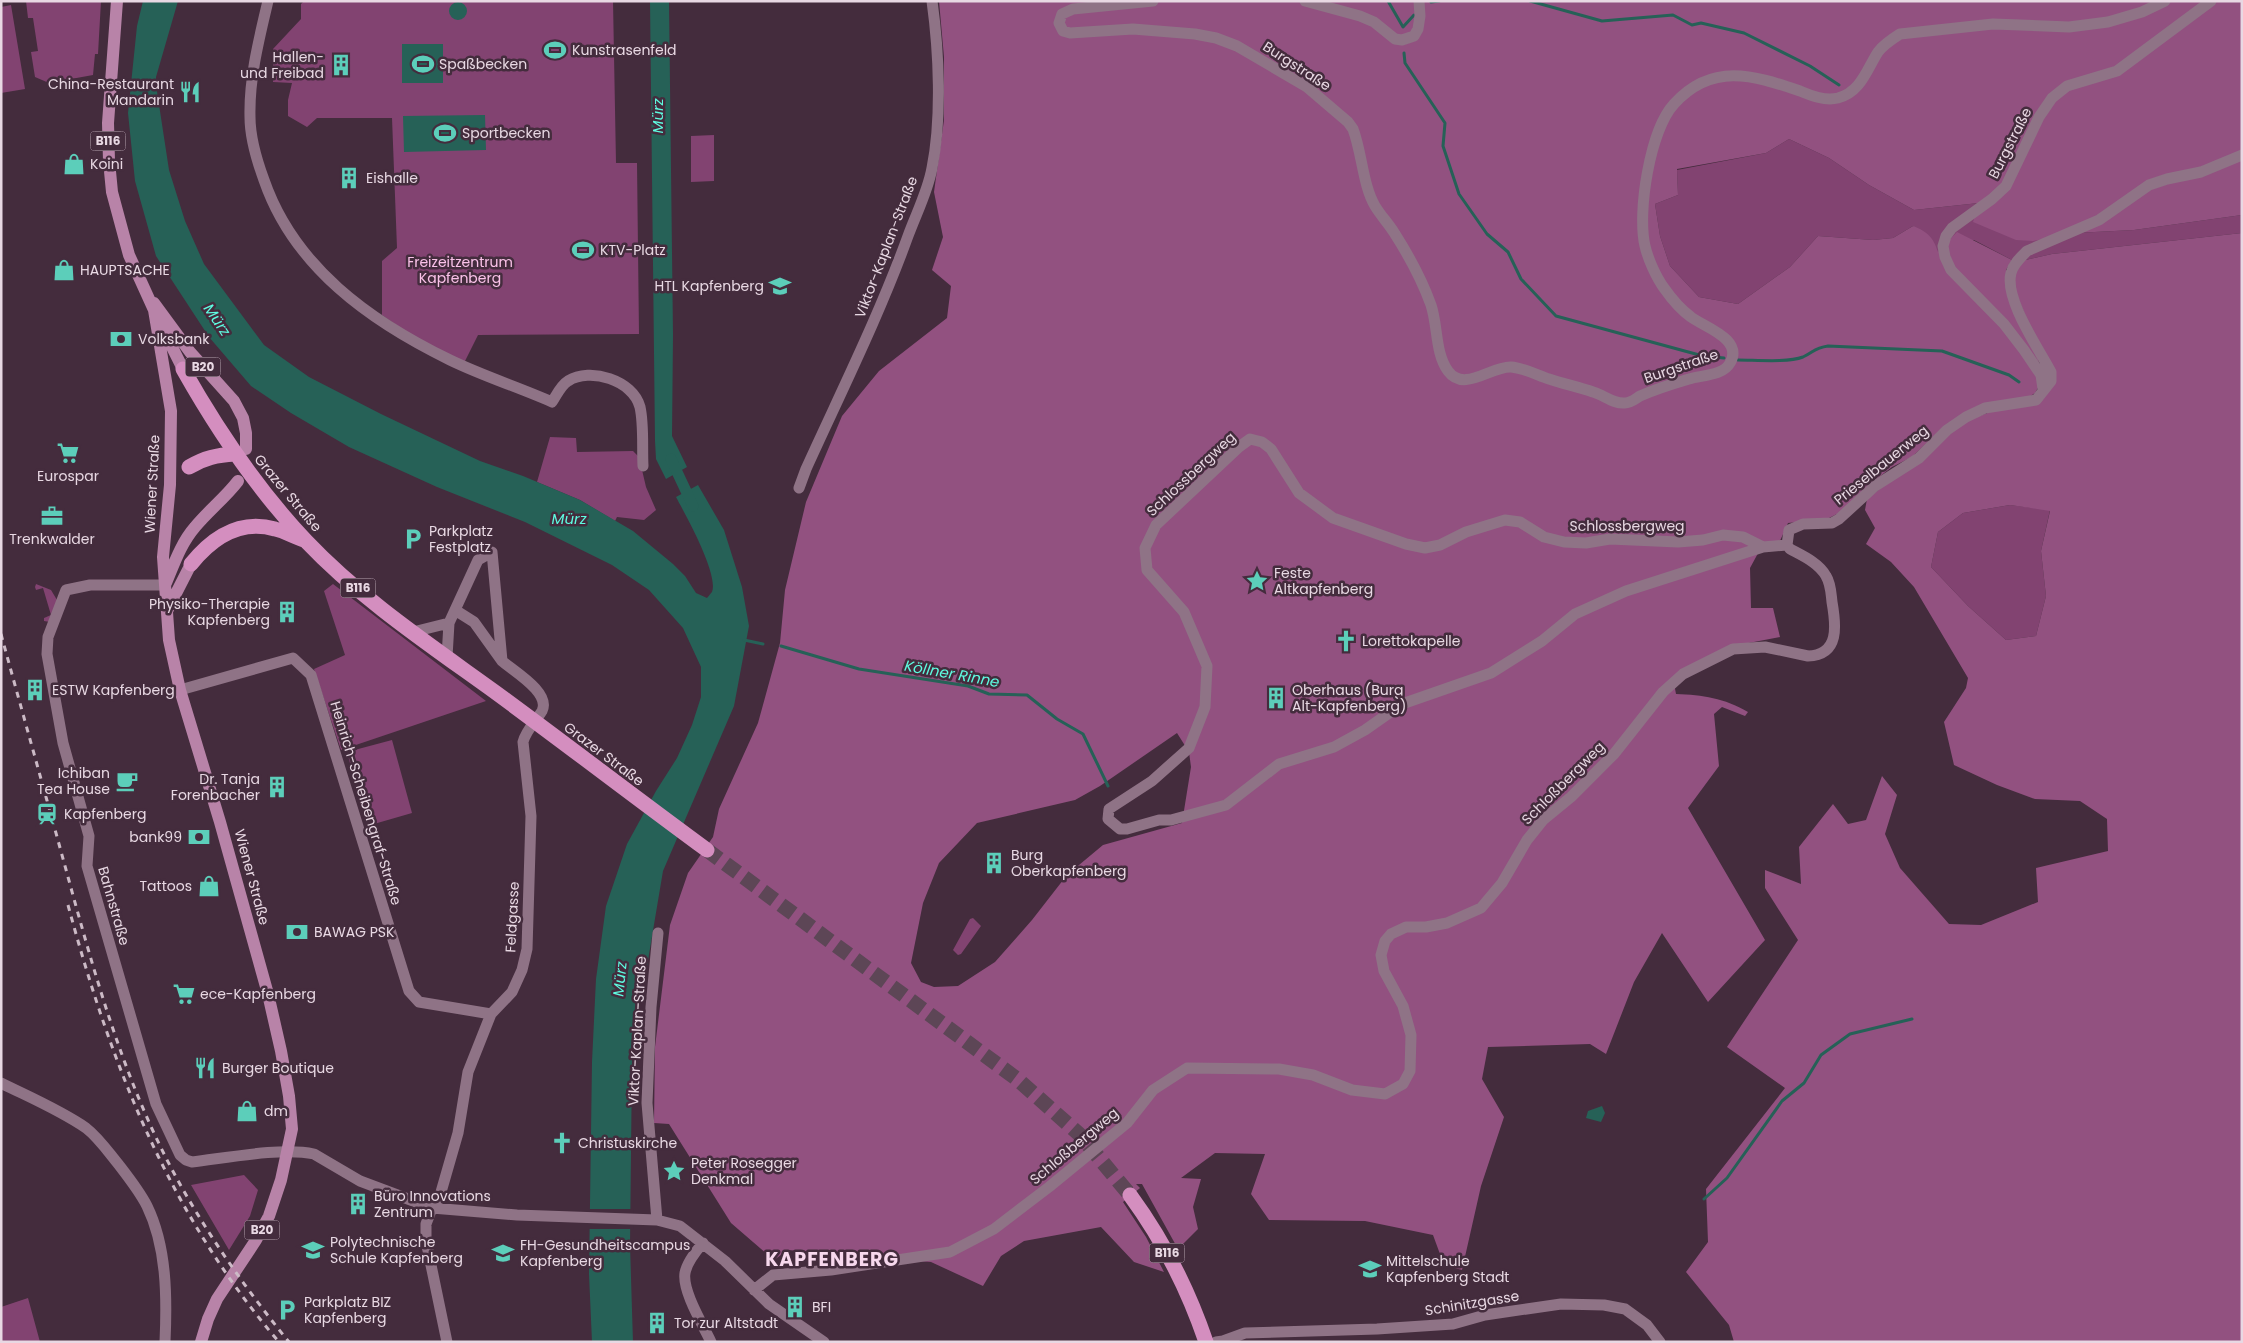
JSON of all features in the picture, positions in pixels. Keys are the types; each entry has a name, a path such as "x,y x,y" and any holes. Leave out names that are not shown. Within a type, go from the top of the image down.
{"highway":[{"name":"Grazer Straße","path":"183,369 204,407 240,451 256,482 306,541 365,594 413,632 707,850"},
{"path":"189,467 216,455 240,451"},
{"path":"191,564 203,549 231,531 245,527 276,529 306,541"},
{"name":"B116","path":"1130,1195 1156,1233 1171,1260 1197,1315 1206,1342"}],"main road":[{"name":"Wiener Straße","path":"117,1 108,123 109,161 119,220 129,256 154,310 171,411 170,485 163,557 165,585"},
{"name":"Wiener Straße","path":"144,290 190,352 234,401 243,418 246,433 240,451"},
{"name":"Grazer Straße","path":"154,310 183,369"},
{"path":"170,485 189,467"},
{"name":"B20","path":"166,614 165,585 181,550 194,528 238,482"},
{"path":"166,614 191,564"},
{"name":"Wiener Straße","path":"166,614 169,640 180,690 220,822 282,1051 291,1123 288,1151"},
{"name":"B20","path":"201,1342 217,1299 256,1240 269,1216 276,1198 288,1151"}],"street":[{"path":"268,1 254,64 250,118 258,161 270,198 287,230 313,265 354,302 402,335 451,360 552,402 566,381 580,375 594,375 620,384 631,393 640,406 644,466"},
{"name":"Viktor-Kaplan-Straße","path":"799,488 899,260 932,170 936,145 937,107 937,44 932,1"},
{"name":"Burgstraße","path":"1153,1 1073,9 1062,14 1059,23 1064,32 1070,33 1133,29 1195,34 1216,38 1237,46 1307,87 1354,129 1374,205 1410,258 1432,308 1443,361 1454,378 1469,380 1496,369 1517,368 1596,392 1623,404 1630,403 1662,388 1693,377 1723,370 1728,366 1733,356 1732,348 1724,338 1691,318 1679,307 1662,285 1645,247 1642,213 1653,147 1661,121 1674,104 1690,90 1718,77 1741,74 1762,78 1818,98 1835,99 1851,94 1862,80 1879,51 1887,42 1900,34 1993,24 2069,27 2108,22 2142,12 2165,1"},
{"path":"1305,1 1360,16 1374,22 1395,39 1402,40 1414,36 1418,29 1419,1"},
{"name":"Burgstraße","path":"2043,389 2041,375 2004,324 1951,270 1945,257 1943,246 1946,236 1952,228 1992,199 2006,186 2039,117 2052,98 2067,86 2117,71 2211,1"},
{"path":"2043,389 2051,381 2051,372 2019,314 2010,286 2011,272 2019,259 2027,251 2099,220 2149,185 2167,178 2201,172 2242,155"},
{"name":"Prieselbauerweg","path":"1787,545 1789,530 1803,524 1832,523 1839,519 1875,486 1920,458 1947,430 1966,417 1985,408 2023,404 2036,400 2043,389"},
{"name":"Schlossbergweg","path":"1762,547 1743,537 1723,534 1703,540 1678,542 1610,539 1586,543 1564,542 1544,537 1520,522 1504,520 1466,532 1440,545 1425,548 1406,544 1333,518 1299,493 1271,449 1262,442 1250,439 1239,447 1156,525 1145,548 1147,570 1184,612 1207,666 1205,706 1189,748 1152,782 1109,809 1108,819 1120,829 1127,830 1159,820 1171,820 1226,805 1279,764 1334,747 1365,730 1402,704 1491,672 1542,642 1575,614 1626,591 1762,547 1787,545"},
{"name":"Schloßbergweg","path":"754,1290 773,1274 831,1270 950,1252 994,1229 1049,1187 1127,1123 1153,1090 1187,1068 1279,1070 1313,1075 1352,1090 1385,1094 1403,1084 1410,1071 1411,1035 1403,1006 1384,971 1381,955 1385,941 1391,934 1406,927 1447,923 1481,908 1502,883 1527,840 1543,820 1571,797 1614,754 1664,692 1683,674 1733,650 1765,647 1808,656 1827,649 1835,632 1829,582 1817,565 1790,549 1787,545"},
{"path":"452,661 449,623 478,560 492,552 502,661"},
{"name":"Bahnstraße","path":"165,585 90,586 66,590 48,637 48,663 63,743 89,836 87,866 156,1104 180,1155 192,1162 288,1151"},
{"name":"Feldgasse","path":"447,1342 426,1241 426,1224 432,1208 439,1199 458,1132 468,1072 492,1014 512,992 522,970 527,949 531,816 523,742 544,703 539,691 502,661 474,622 455,610"},
{"path":"413,632 449,623"},
{"name":"Heinrich-Scheibengraf-Straße","path":"180,690 293,658 311,675 409,991 418,1002 492,1014"},
{"name":"Viktor-Kaplan-Straße","path":"657,1220 647,1103 651,1007 658,933"},
{"path":"1,1083 70,1118 88,1130 111,1155 147,1205 156,1226 162,1259 166,1305 165,1342"},
{"path":"288,1151 314,1154 360,1181 432,1208 579,1218 657,1220 680,1226 703,1242 769,1304 824,1342"},
{"path":"703,1242 685,1274 687,1290 710,1342"},
{"name":"Schinitzgasse","path":"1216,1342 1246,1337 1453,1324 1485,1315 1561,1304 1604,1304 1625,1309 1647,1325 1660,1342"}],"green space":[{"path":"26,1 101,1 98,54 95,54 93,75 49,83 35,77 31,52 38,51 33,18 28,18"},
{"name":"Freizeitzentrum Kapfenberg","path":"304,1 613,1 616,163 637,163 639,334 478,335 464,363 408,333 382,315 382,261 397,248 392,118 317,118 307,127 288,116 288,100 292,83 273,82 273,49 301,19 301,4"},
{"path":"11,5 25,89 1,93 1,7"},
{"path":"714,135 714,181 691,182 691,136"},
{"path":"1789,139 1829,158 1869,185 1914,210 1979,203 2075,233 2134,230 2242,215 2242,233 2052,254 2021,261 2012,260 1974,240 1950,240 1938,253 1913,226 1893,238 1873,240 1818,236 1790,267 1738,304 1699,297 1670,266 1660,236 1655,204 1678,195 1677,170 1766,153"},
{"path":"550,437 576,438 577,452 633,451 639,457 646,487 656,510 644,520 617,517 615,521 580,500 537,482"},
{"path":"2010,505 2050,510 2041,551 2046,596 2036,636 2006,640 1968,606 1931,567 1938,532 1963,513"},
{"path":"36,584 51,590 57,600 50,622 44,621 44,618 51,615 43,588 36,590"},
{"path":"333,584 486,701 341,750 314,669 345,655 324,591"},
{"path":"392,740 412,813 367,826 347,752"},
{"path":"973,918 981,926 961,954 958,955 953,950 970,919"},
{"path":"244,1175 258,1190 250,1216 229,1250 191,1185"},
{"path":"28,1298 40,1342 1,1342 1,1307"}],"shaded area":[{"path":"939,1 2242,1 2242,215 2134,230 2075,233 2033,241 2016,240 1973,222 1979,203 1914,210 1869,185 1829,158 1789,139 1766,153 1677,169 1678,195 1655,204 1660,236 1670,266 1699,297 1738,304 1790,267 1818,236 1873,240 1893,238 1913,226 1923,230 1929,236 1938,252 1957,232 2012,260 2006,270 2046,374 2035,393 2026,399 2001,401 1936,434 1912,457 1892,467 1870,484 1841,512 1827,519 1788,523 1779,543 1763,544 1750,568 1751,608 1773,608 1780,637 1733,646 1673,678 1676,694 1713,698 1730,703 1748,712 1745,716 1722,707 1714,714 1719,766 1688,808 1765,940 1708,1002 1662,933 1634,982 1606,1054 1590,1044 1488,1047 1482,1079 1504,1117 1481,1186 1462,1270 1444,1265 1433,1235 1365,1221 1269,1220 1251,1194 1265,1154 1215,1153 1181,1178 1201,1179 1193,1207 1198,1229 1178,1249 1142,1184 1136,1184 1140,1188 1123,1202 1146,1237 1164,1272 1134,1262 1101,1227 1024,1241 1001,1256 983,1286 931,1262 788,1250 774,1260 731,1223 669,1124 654,1123 655,1047 670,925 688,873 713,837 719,809 758,723 780,643 785,590 806,502 842,416 879,371 947,318 951,286 932,270 943,237 934,192 944,120 944,57","holes":["1177,733 1189,752 1191,767 1182,823 1103,845 1067,875 1032,920 995,962 958,986 934,987 921,982 911,963 923,903 939,863 977,823 1075,800 1100,786"]},
{"path":"2242,233 2242,1342 1734,1342 1729,1325 1686,1272 1708,1242 1706,1189 1785,1088 1727,1047 1798,940 1765,888 1765,870 1801,884 1799,847 1833,804 1848,824 1866,820 1882,776 1897,795 1885,834 1900,868 1949,924 1981,925 2038,902 2036,868 2108,851 2107,819 2080,801 2035,799 1997,785 1954,765 1944,722 1966,688 1968,678 1914,587 1891,562 1866,544 1875,528 1865,510 1867,499 1966,421 2046,391 2030,327 2013,286 2015,274 2021,261 2052,254","holes":["2010,505 2050,511 2041,551 2046,596 2036,636 2006,640 1968,606 1931,567 1938,532 1963,513"]}],"water":[{"path":"143,1 178,1 156,77 156,85 169,170 185,221 204,264 264,345 309,377 381,414 480,461 523,476 580,500 633,531 673,564 685,576 696,593 707,598 712,592 711,572 700,544 676,497 698,485 724,530 742,587 749,626 734,706 663,871 641,1002 632,1061 630,1245 633,1342 592,1342 589,1274 592,1062 596,979 606,906 627,844 656,791 677,758 692,725 701,697 701,667 683,628 649,590 612,565 525,522 437,487 349,447 291,413 251,386 209,337 156,256 135,181 128,113 137,26"},
{"name":"Mürz","path":"650,1 669,1 673,335 672,436 687,467 666,479 656,459 655,441"},
{"path":"458,2 464,5 467,11 464,17 458,20 452,17 449,11 452,5"},
{"name":"Spaßbecken","path":"402,44 443,44 443,83 402,83"},
{"name":"Sportbecken","path":"485,115 486,150 404,152 403,116"},
{"path":"1602,1106 1605,1113 1601,1122 1586,1118 1588,1111"}],"pier":[{"path":"587,1209 634,1209 633,1229 587,1229"}],"waterway":[{"path":"1388,1 1403,27 1414,15"},
{"path":"1431,2 1439,1"},
{"path":"1530,1 1602,21 1673,15 1692,25 1701,23 1744,33 1810,66 1839,85"},
{"path":"1404,53 1405,63 1445,123 1443,146 1459,194 1487,234 1508,252 1521,279 1556,316 1703,356 1724,358"},
{"path":"1738,360 1780,361 1796,359 1828,346 1942,351 2009,375 2019,382"},
{"name":"Mürz","path":"671,459 693,506"},
{"name":"Köllner Rinne","path":"744,640 763,644"},
{"name":"Köllner Rinne","path":"781,646 859,669 968,686 989,694 1027,695 1057,719 1083,734 1108,786"},
{"path":"1704,1199 1727,1178 1782,1101 1804,1083 1821,1055 1850,1034 1912,1019"}],"tunnel":[{"path":"707,850 1017,1079 1079,1134 1130,1195"}],"railway":[{"path":"1,634 90,956 129,1074 162,1150 205,1227 245,1286 289,1342"},
{"path":"68,905 104,1023 148,1136 175,1190 206,1242 240,1293 279,1342"}],"place":[{"name":"Kunstrasenfeld","path":"555,50"},
{"name":"Spaßbecken","path":"423,64"},
{"name":"Hallen- und Freibad","path":"341,65"},
{"name":"China-Restaurant Mandarin","path":"190,92"},
{"name":"Sportbecken","path":"445,133"},
{"name":"Koini","path":"74,164"},
{"name":"Eishalle","path":"349,178"},
{"name":"KTV-Platz","path":"583,250"},
{"name":"HAUPTSACHE","path":"64,270"},
{"name":"HTL Kapfenberg","path":"780,286"},
{"name":"Volksbank","path":"121,339"},
{"name":"Eurospar","path":"68,453"},
{"name":"Trenkwalder","path":"52,516"},
{"name":"Parkplatz Festplatz","path":"413,539"},
{"name":"Feste Altkapfenberg","path":"1257,581"},
{"name":"Physiko-Therapie Kapfenberg","path":"287,612"},
{"name":"Lorettokapelle","path":"1346,641"},
{"name":"ESTW Kapfenberg","path":"35,690"},
{"name":"Oberhaus (Burg Alt-Kapfenberg)","path":"1276,698"},
{"name":"Ichiban Tea House","path":"127,781"},
{"name":"Dr. Tanja Forenbacher","path":"277,787"},
{"name":"Kapfenberg","path":"47,814"},
{"name":"bank99","path":"199,837"},
{"name":"Burg Oberkapfenberg","path":"994,863"},
{"name":"Tattoos","path":"209,886"},
{"name":"BAWAG PSK","path":"297,932"},
{"name":"ece-Kapfenberg","path":"184,994"},
{"name":"Burger Boutique","path":"205,1068"},
{"name":"dm","path":"247,1111"},
{"name":"Christuskirche","path":"562,1143"},
{"name":"Peter Rosegger Denkmal","path":"674,1171"},
{"name":"Büro Innovations Zentrum","path":"358,1204"},
{"name":"Polytechnische Schule Kapfenberg","path":"313,1250"},
{"name":"FH-Gesundheitscampus Kapfenberg","path":"503,1253"},
{"name":"Mittelschule Kapfenberg Stadt","path":"1370,1269"},
{"name":"BFI","path":"795,1307"},
{"name":"Parkplatz BIZ Kapfenberg","path":"287,1310"},
{"name":"Tor zur Altstadt","path":"657,1323"}],"district":[{"name":"KAPFENBERG","path":"832,1259"}]}
